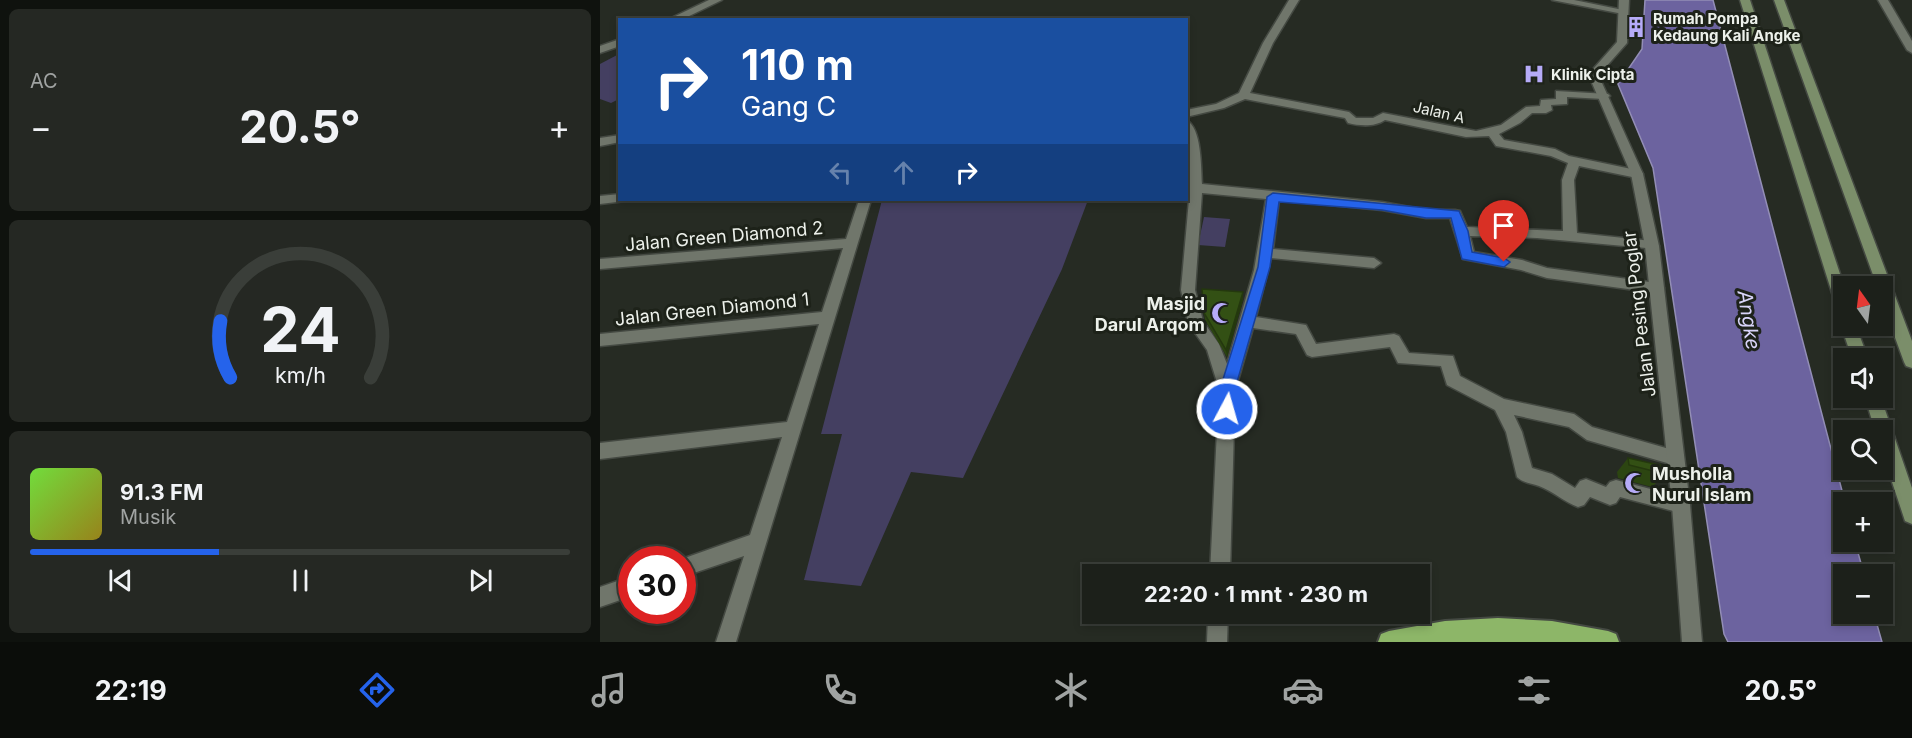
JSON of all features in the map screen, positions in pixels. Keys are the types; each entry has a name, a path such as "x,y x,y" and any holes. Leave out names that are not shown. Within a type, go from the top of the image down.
{"highway":[{"path":"1389,642 1429,633 1521,628 1608,642"}],"main road":[{"path":"1745,0 1836,276"},
{"path":"1779,0 1878,276"},
{"path":"1893,314 1912,362"},
{"path":"1876,408 1912,515"}],"street":[{"path":"676,18 717,0"},
{"path":"1188,114 1220,106 1244,95 1268,43 1294,0"},
{"path":"1557,0 1624,6"},
{"path":"1883,0 1912,50"},
{"name":"Jalan Pesing Poglar","path":"1624,6 1622,43 1599,68 1597,83 1637,174 1653,246 1674,457 1681,505 1692,642"},
{"path":"600,50 618,43"},
{"name":"Jalan A","path":"1244,95 1349,116 1352,121 1376,121 1382,115 1436,125 1454,133 1478,135 1492,132 1518,120 1528,110 1546,110 1545,102 1563,102 1560,93 1604,96"},
{"path":"1188,129 1194,146 1196,188 1188,290 1196,323 1214,348 1227,389"},
{"path":"1492,132 1500,143 1555,153 1575,160 1637,174"},
{"path":"600,143 618,138"},
{"path":"600,143 618,145"},
{"path":"1570,237 1568,180 1575,160"},
{"path":"1196,188 1382,206 1426,214 1455,214 1468,256 1522,265 1547,273 1657,288"},
{"path":"1220,564 1227,389 1246,321 1261,282 1273,197"},
{"path":"600,200 618,198"},
{"path":"726,642 865,201"},
{"path":"1462,231 1570,237 1653,246"},
{"name":"Jalan Green Diamond 2","path":"600,264 850,243"},
{"path":"1267,252 1374,262"},
{"name":"Jalan Green Diamond 1","path":"600,340 828,317"},
{"path":"1246,321 1301,329 1312,351 1396,340 1402,358 1447,360 1453,380 1501,405 1572,420 1587,433 1674,457"},
{"path":"1501,405 1514,432 1523,471 1527,475 1546,480 1575,498 1580,497 1586,487 1610,497 1616,488 1681,505"},
{"path":"600,451 794,428"},
{"path":"696,563 756,542"},
{"path":"600,597 618,591"},
{"path":"1217,642 1218,624"}],"shaded area":[{"path":"618,55 618,100 611,103 600,99 600,64"},
{"path":"882,201 1088,201 1062,269 963,478 911,472 861,586 804,580 842,434 821,434"},
{"path":"1204,217 1230,219 1225,247 1198,245"}],"water":[{"name":"Angke","path":"1645,0 1713,0 1833,456 1833,480 1839,480 1842,492 1833,492 1833,552 1858,552 1861,564 1833,564 1833,624 1877,624 1882,642 1728,642 1724,634 1653,168 1618,84 1642,49"}],"building":[{"name":"Masjid Darul Arqom","path":"1202,289 1243,292 1226,350 1204,313"},
{"path":"1628,458 1664,466 1665,474 1629,465"}],"place":[{"name":"Rumah Pompa Kedaung Kali Angke","path":"1636,27"},
{"name":"Klinik Cipta","path":"1534,74"},
{"name":"Masjid Darul Arqom","path":"1222,313"},
{"name":"Musholla Nurul Islam","path":"1635,483"}],"route":[{"path":"1227,409 1227,389 1246,321 1261,282 1272,221 1273,197 1382,206 1426,214 1455,214 1458,217 1467,256 1504,262"}]}
